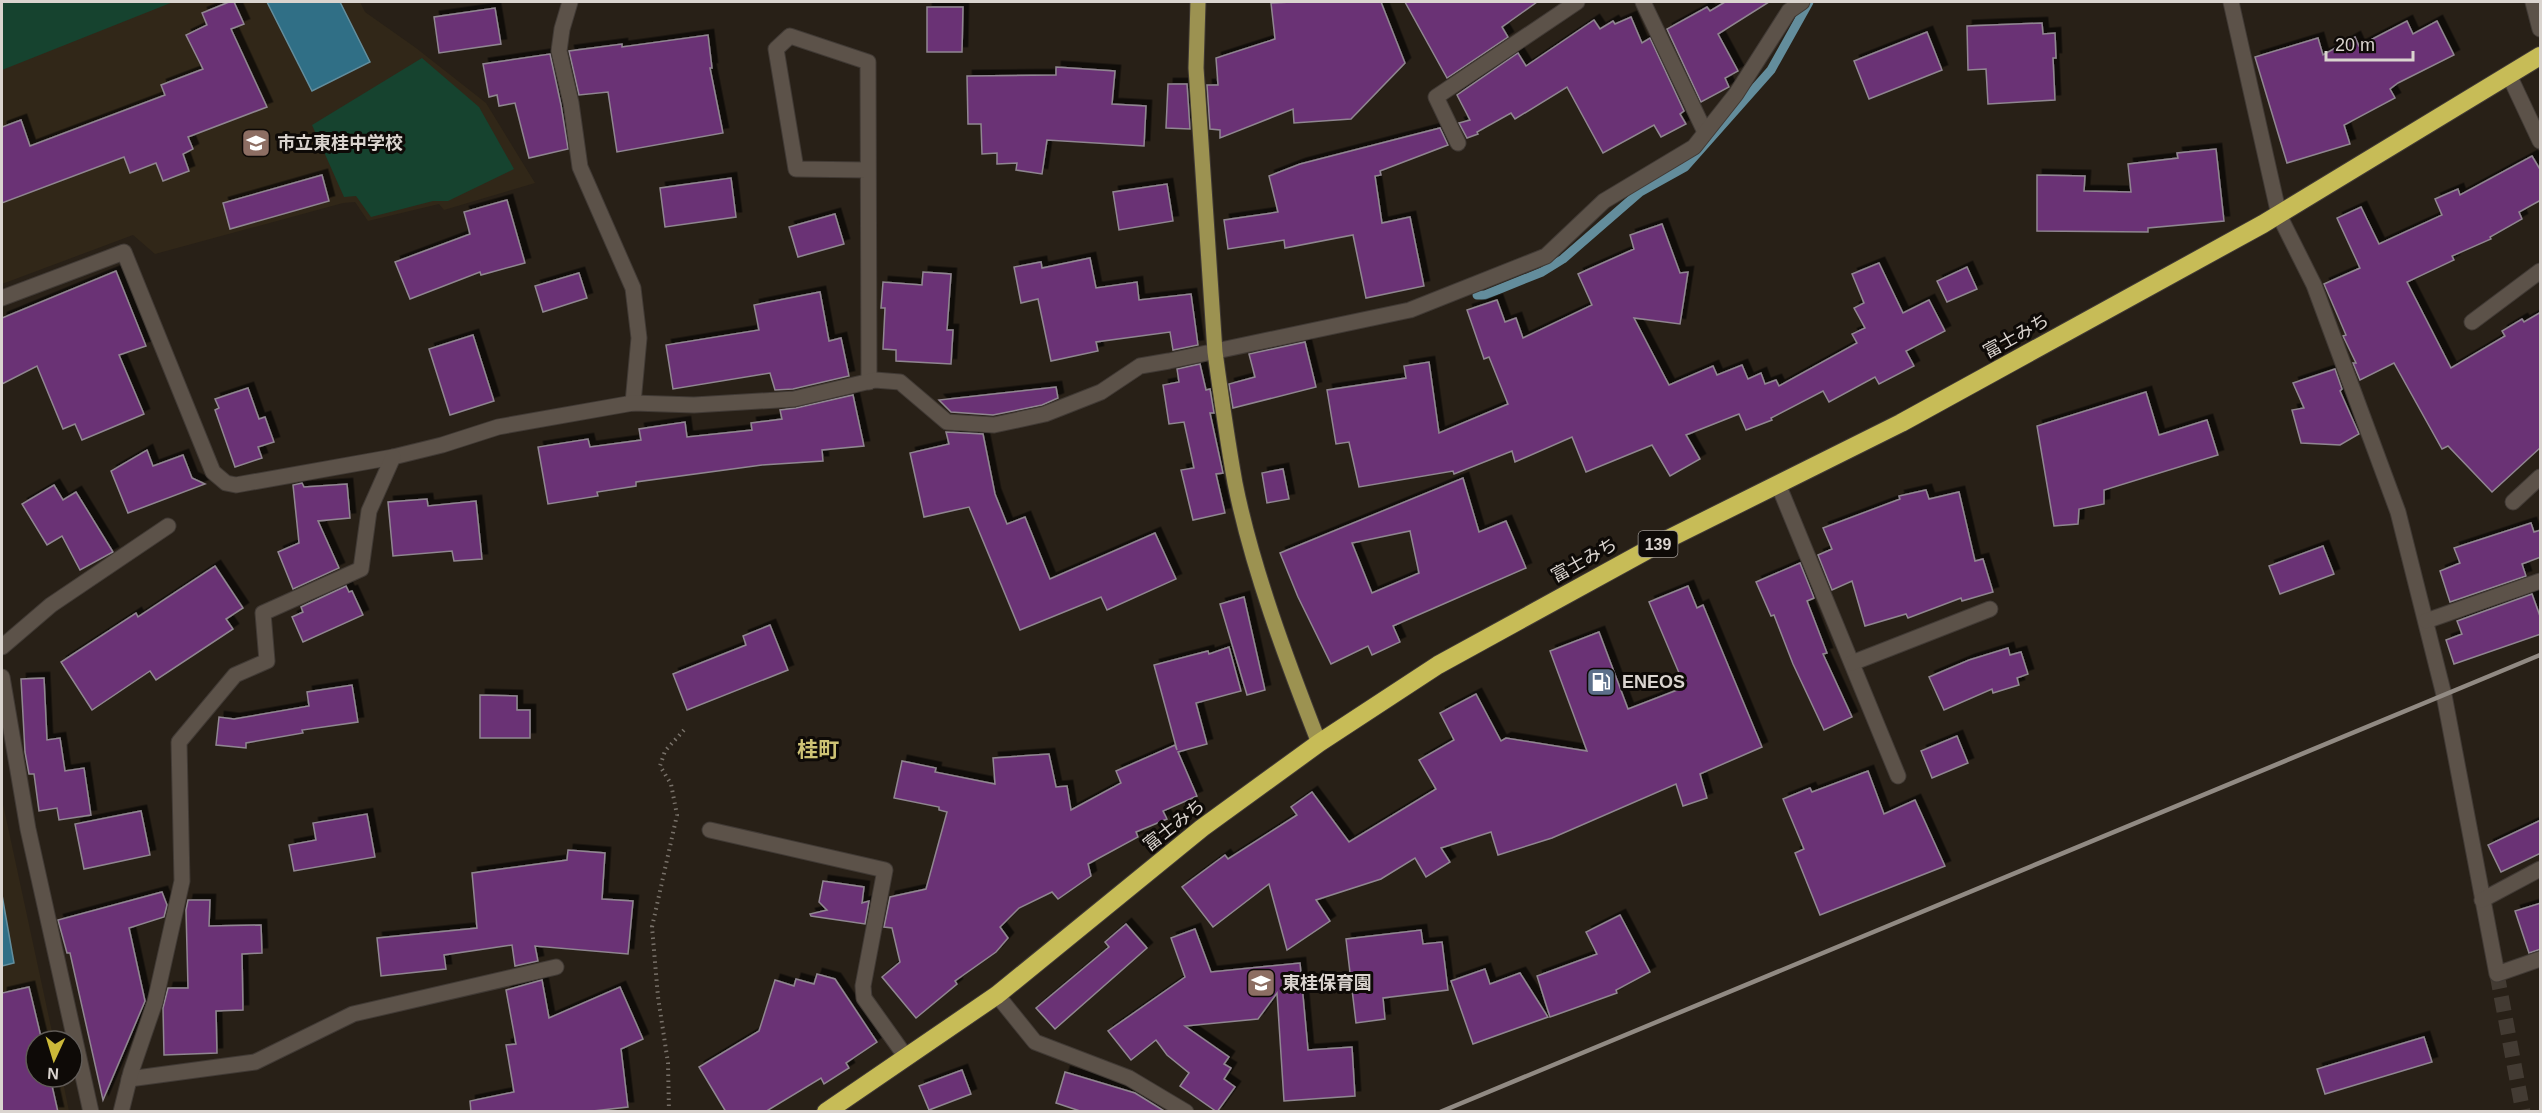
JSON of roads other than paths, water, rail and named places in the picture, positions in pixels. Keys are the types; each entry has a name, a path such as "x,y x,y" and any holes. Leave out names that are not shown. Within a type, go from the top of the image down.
{"highway":[{"name":"富士みち","path":"826,1112 997,995 1202,828 1318,743 1438,665 1662,542 1901,423 2279,215 2541,56"}],"main road":[{"path":"1198,2 1196,68 1215,352 1236,484 1249,536 1291,671 1318,743"}],"street":[{"path":"570,2 562,29 559,51 571,103 580,167 633,288 639,338 633,403"},
{"path":"1458,143 1436,96 1577,2"},
{"path":"1643,2 1705,132"},
{"path":"2,298 124,252 213,472 226,483 236,485 393,457 442,445 498,427 633,403 694,405 794,399 875,380 900,382 947,422 994,425 1045,414 1101,392 1140,366 1410,310 1546,256 1604,201 1694,147 1736,94 1788,6 1802,2"},
{"path":"2231,2 2279,215 2314,285 2395,502 2444,695 2497,974 2541,959"},
{"path":"2533,2 2541,30"},
{"path":"867,170 795,169 776,49 790,36 868,62 869,382"},
{"path":"2509,75 2541,141"},
{"path":"2472,322 2541,271"},
{"path":"121,1112 129,1079 154,1002 182,881 180,742 235,675 267,661 263,613 361,568 369,511 393,457"},
{"path":"2513,501 2541,477"},
{"path":"1778,484 1899,776"},
{"path":"2,647 51,605 168,526"},
{"path":"2426,621 2541,581"},
{"path":"1852,663 1990,609"},
{"path":"2,677 28,829 91,1112"},
{"path":"710,830 885,870 863,986 864,998 906,1057"},
{"path":"2482,900 2541,869"},
{"path":"129,1079 255,1062 353,1014 556,967"},
{"path":"997,995 1035,1042 1129,1078 1186,1112"}],"water":[{"path":"267,2 340,2 370,62 312,91"},
{"path":"2,895 14,963 2,966"}],"waterway":[{"path":"1477,295 1485,295 1542,272 1563,259 1640,192 1685,167 1771,70 1809,2"}],"tunnel":[{"path":"2497,974 2523,1112"}],"railway":[{"path":"1440,1112 2540,655"}],"place":[{"name":"市立東桂中学校","path":"256,143"},
{"name":"ENEOS","path":"1601,682"},
{"name":"東桂保育園","path":"1261,983"}],"district":[{"name":"桂町","path":"818,749"}]}
